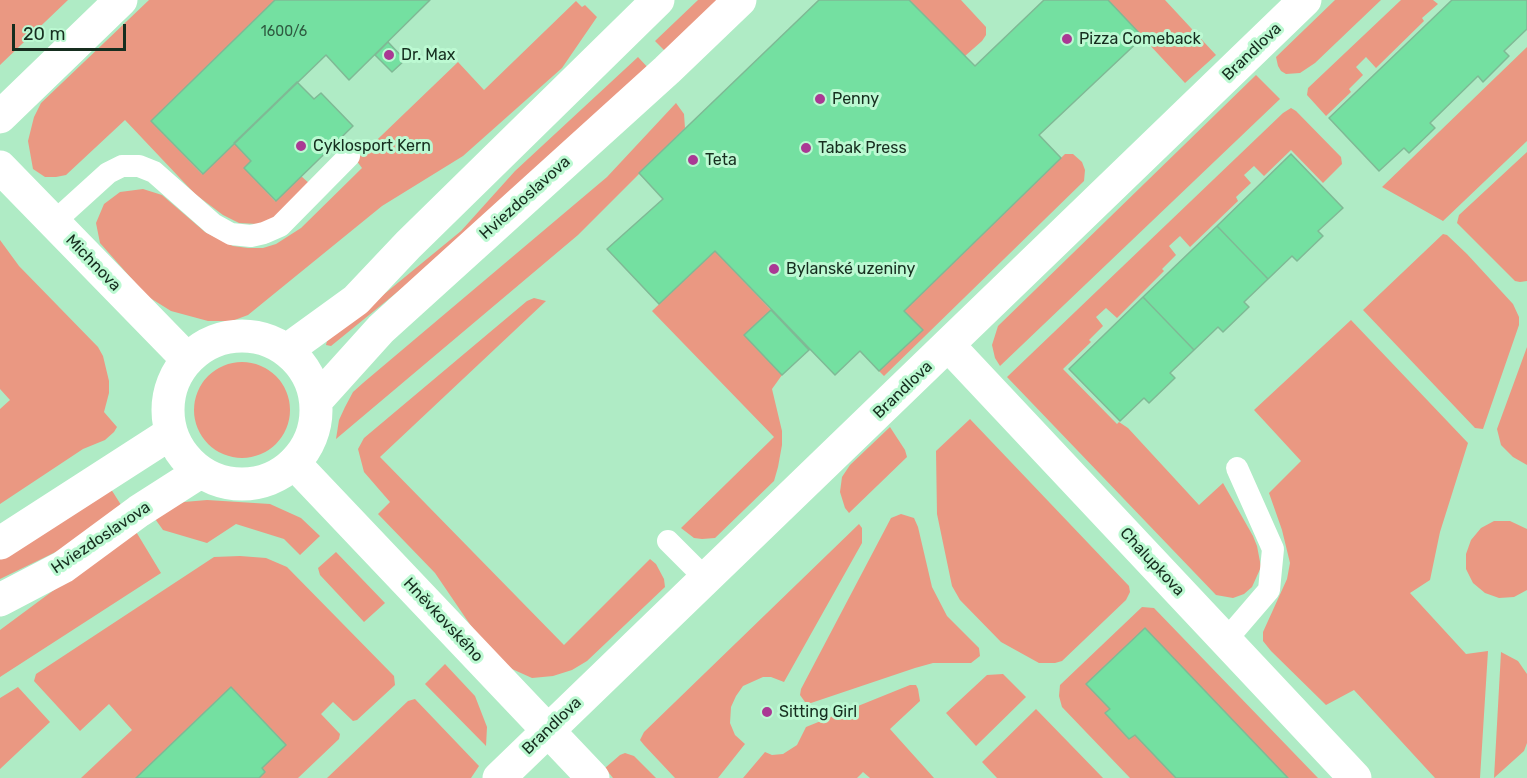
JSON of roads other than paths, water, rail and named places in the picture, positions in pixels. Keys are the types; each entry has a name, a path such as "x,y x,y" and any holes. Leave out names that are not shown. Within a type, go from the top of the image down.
{"street":[{"path":"0,117 121,0"},
{"path":"287,350 356,300 408,245 658,0"},
{"name":"Hviezdoslavova","path":"316,401 381,328 667,70 740,0"},
{"name":"Brandlova","path":"499,778 1305,0"},
{"name":"Michnova","path":"0,166 186,359"},
{"path":"247,335 268,340 287,350 301,365 311,382 316,401 316,418 312,435 304,450 294,463 278,475 258,482 238,484 218,480 200,472 177,448 171,434 167,413 169,393 176,374 186,359 206,344 226,337 247,335"},
{"name":"Chalupkova","path":"949,346 1355,778"},
{"path":"0,543 171,434"},
{"name":"Hněvkovského","path":"294,463 593,778"},
{"name":"Hviezdoslavova","path":"0,600 63,567 139,511 200,472"}],"lane":[{"path":"54,222 108,173 122,166 139,166 154,172 213,224 231,234 251,236 279,226 349,156"},
{"path":"1226,640 1269,590 1273,549 1237,468"},
{"path":"668,541 706,579"}],"place":[{"name":"Pizza Comeback","path":"1067,39"},
{"name":"Dr. Max","path":"389,55"},
{"name":"Penny","path":"820,99"},
{"name":"Cyklosport Kern","path":"301,146"},
{"name":"Tabak Press","path":"806,148"},
{"name":"Teta","path":"693,160"},
{"name":"Bylanské uzeniny","path":"774,269"},
{"name":"Sitting Girl","path":"767,712"}]}
